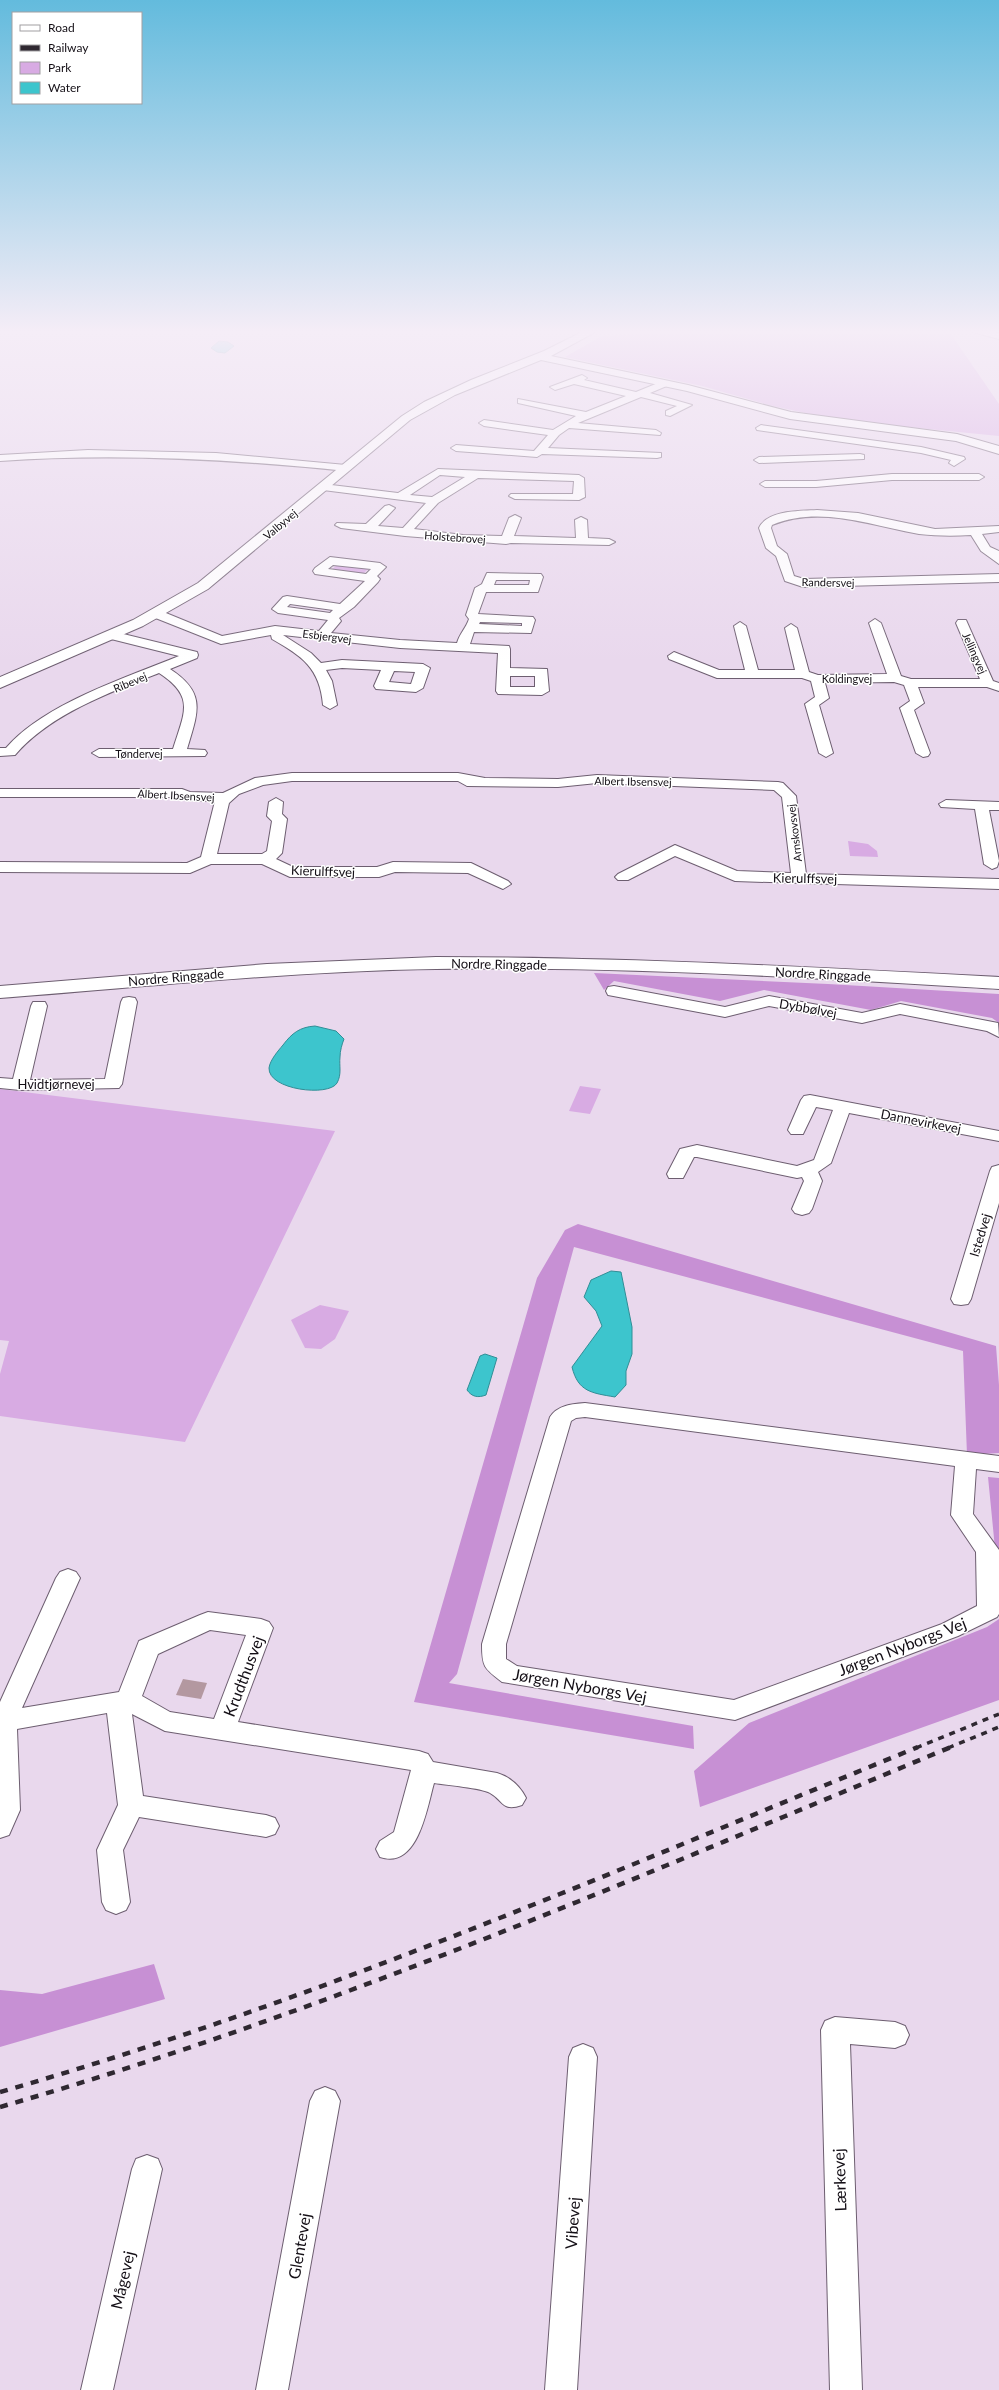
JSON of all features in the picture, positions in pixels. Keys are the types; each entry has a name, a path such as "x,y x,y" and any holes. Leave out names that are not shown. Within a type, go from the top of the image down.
{"street":[{"name":"Valbyvej","path":"0,683 157,614 219,574 380,442"},
{"path":"462,442 453,451 537,454 547,442"},
{"path":"539,451 657,443 650,442"},
{"path":"848,442 921,450 960,459 954,463"},
{"path":"969,442 999,450"},
{"path":"864,444 860,457 865,469 876,478"},
{"path":"0,458 68,453 154,452 246,457 346,468"},
{"path":"759,460 860,457"},
{"path":"403,494 438,472 476,475 579,478 579,497 515,496"},
{"name":"Holstebrovej","path":"405,533 434,502 476,475"},
{"path":"765,484 816,484 876,478 979,477"},
{"path":"323,488 434,502"},
{"path":"369,528 390,508"},
{"name":"Randersvej","path":"999,529 975,531 924,531 869,518 839,515 783,517 767,523 765,528 772,548 781,554 789,578 803,583 999,578"},
{"path":"506,541 514,518"},
{"path":"581,520 582,542"},
{"name":"Holstebrovej","path":"340,525 405,533 506,541 609,542"},
{"path":"975,531 985,549 995,554 999,560"},
{"path":"322,635 335,621 338,612 350,604 374,579 369,578"},
{"path":"462,648 467,631 474,623 472,615 481,588 487,587"},
{"name":"Esbjergvej","path":"157,614 221,640 234,639 270,630 374,642 462,648 504,649 503,672"},
{"name":"Jellingvej","path":"962,622 993,685"},
{"path":"875,623 895,678"},
{"path":"740,626 752,674"},
{"path":"791,628 803,674"},
{"name":"Ribevej","path":"0,752 10,752 21,738 57,716 106,692 192,655 111,635"},
{"path":"276,636 295,646 319,667 329,690 330,705"},
{"path":"360,664 374,642"},
{"name":"Koldingvej","path":"674,656 717,674 803,674 817,679 895,678 910,683 993,685"},
{"path":"319,667 342,664 389,667"},
{"name":"Tøndervej","path":"161,669 178,679 188,688 192,698 192,706 179,753"},
{"path":"817,679 822,698 812,704 826,753"},
{"path":"910,683 917,703 907,708 923,753"},
{"name":"Tøndervej","path":"99,753 200,753"},
{"name":"Albert Ibsensvej","path":"0,793 182,793 187,796 226,797 246,786 277,778 421,778 441,782 480,781 558,783 597,779 766,784 786,790"},
{"name":"Arnskovsvej","path":"786,790 789,796 799,878"},
{"path":"208,859 222,802 226,797"},
{"path":"265,859 274,853 280,819 274,816 276,802"},
{"path":"946,804 999,806"},
{"path":"981,805 992,864"},
{"name":"Kierulffsvej","path":"624,877 675,850 735,876 999,884"},
{"name":"Kierulffsvej","path":"0,868 190,868 208,859 265,859 290,872 379,872 393,867 471,868 503,884"},
{"name":"Nordre Ringgade","path":"0,992 249,971 356,965 477,963 842,974 999,983"},
{"name":"Dybbølvej","path":"614,991 725,1012 768,1001 862,1018 900,1009 992,1027 999,1032"},
{"name":"Hvidtjørnevej","path":"0,1083 20,1085 113,1084 129,1002"},
{"path":"20,1085 39,1006"},
{"name":"Dannevirkevej","path":"797,1130 810,1100 999,1136"},
{"path":"676,1174 687,1153 697,1151 797,1172 808,1170 822,1163 843,1106"},
{"path":"802,1209 813,1181 808,1170"},
{"name":"Istedvej","path":"961,1299 999,1171"},
{"name":"Jørgen Nyborgs Vej","path":"966,1460 962,1515 988,1552 989,1611 950,1630 735,1710 511,1675 494,1663 494,1644 561,1417 571,1411 585,1410 999,1464"},
{"path":"0,1827 8,1810 2,1721 68,1578"},
{"name":"Krudthusvej","path":"131,1805 123,1701 148,1648 208,1621 261,1628 222,1731"},
{"path":"2,1721 123,1701"},
{"name":"Krudthusvej","path":"123,1701 165,1721 419,1761 425,1771 497,1783 513,1798"},
{"path":"389,1849 405,1838 425,1771"},
{"path":"116,1902 110,1850 131,1805 266,1826"},
{"name":"Lærkevej","path":"846,2390 835,2030 896,2035"},
{"name":"Vibevej","path":"561,2390 583,2057"},
{"name":"Glentevej","path":"272,2390 325,2101"},
{"name":"Mågevej","path":"97,2390 147,2169"}],"green space":[{"path":"338,564 369,568 362,575 330,571"},
{"path":"848,841 868,844 877,851 878,857 850,856"},
{"path":"580,1086 601,1089 590,1114 569,1111"},
{"path":"0,1089 335,1131 185,1442 0,1416 0,1374 9,1341 0,1340"},
{"path":"320,1305 349,1311 335,1339 321,1349 305,1348 291,1320"}],"shaded area":[{"path":"594,973 999,994 999,1023 992,1018 901,1001 871,1010 764,990 720,1001 614,981 604,990"},
{"path":"578,1224 996,1346 999,1385 999,1453 967,1455 963,1351 574,1247 457,1674 449,1683 693,1726 694,1749 414,1702 537,1278 565,1230"},
{"path":"988,1477 999,1478 999,1589"},
{"path":"999,1619 999,1700 700,1807 694,1771 749,1723 987,1627"},
{"path":"154,1964 165,1999 0,2047 0,1990 42,1994"}],"water":[{"path":"315,1026 336,1031 344,1039 340,1052 339,1080 332,1087 323,1090 300,1089 278,1082 271,1076 269,1068 274,1056 293,1034 301,1029"},
{"path":"611,1271 621,1272 632,1327 632,1354 626,1371 626,1385 615,1397 587,1390 578,1382 572,1367 602,1326 596,1311 584,1297 591,1280"},
{"path":"485,1354 497,1358 486,1395 475,1396 467,1390 480,1356"}],"building":[{"path":"183,1679 207,1683 201,1699 176,1695"}],"railway":[{"path":"916,1748 999,1714"},
{"path":"948,1748 999,1727"},
{"path":"0,2092 234,2018 349,1976 577,1887 918,1747"},
{"path":"0,2107 122,2070 362,1986 599,1893 951,1747"}]}
